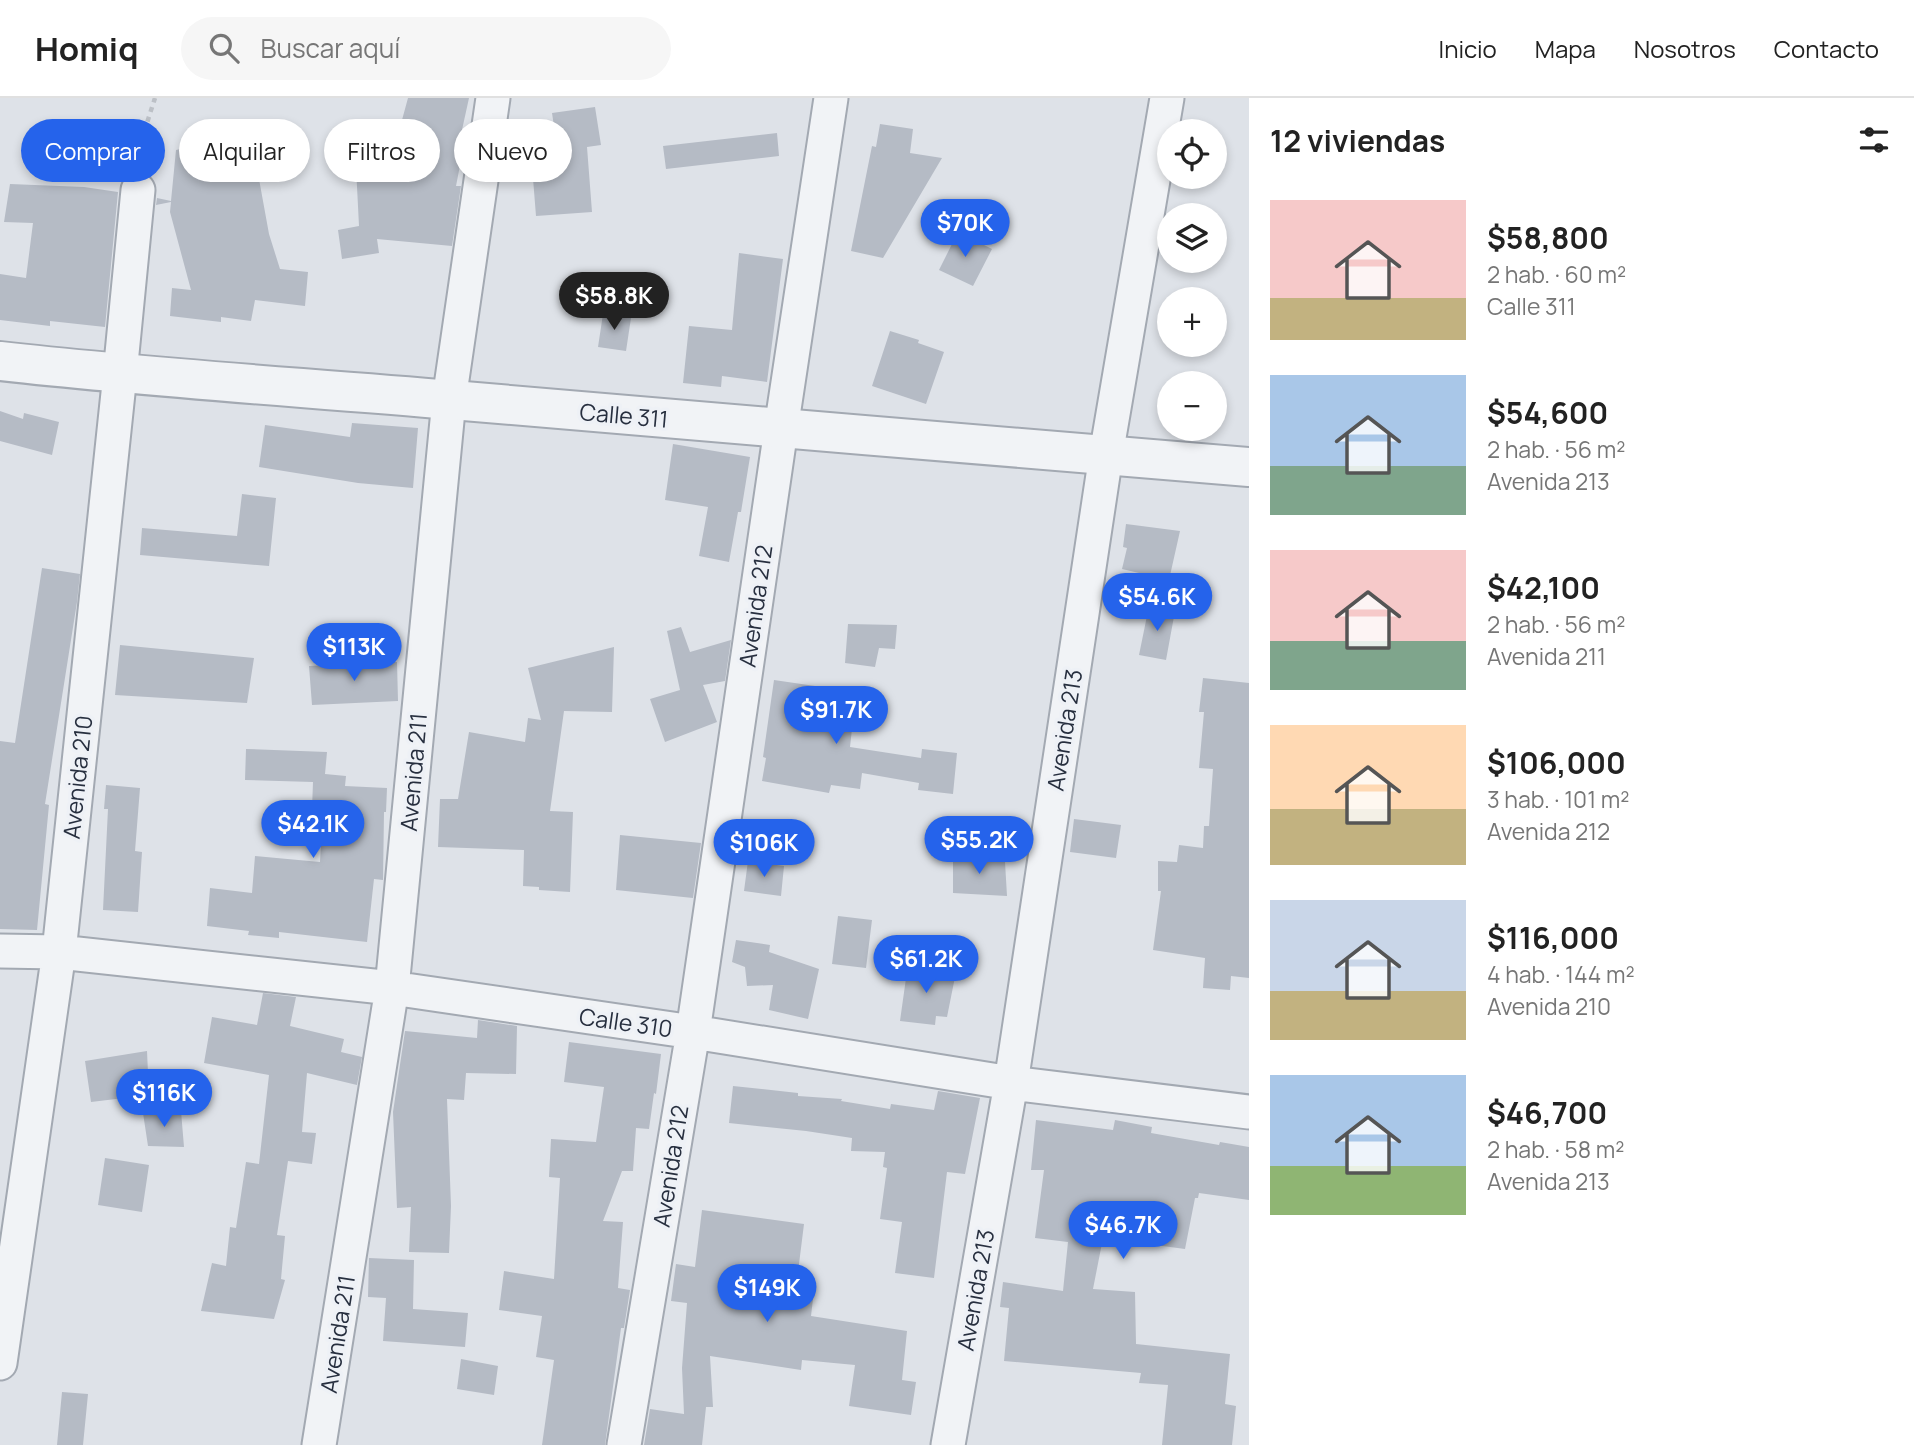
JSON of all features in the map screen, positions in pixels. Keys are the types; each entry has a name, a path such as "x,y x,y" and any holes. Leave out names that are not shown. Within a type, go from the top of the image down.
{"street":[{"name":"Avenida 211","path":"319,1445 392,988 449,400 493,98"},
{"name":"Avenida 212","path":"624,1445 693,1032 831,98"},
{"name":"Avenida 213","path":"948,1445 1011,1083 1106,455 1167,98"},
{"name":"Avenida 210","path":"0,1363 59,952 138,190"},
{"name":"Calle 311","path":"0,361 120,374 1249,467"},
{"name":"Calle 310","path":"0,951 59,952 392,988 693,1032 1011,1083 1249,1112"}],"path":[{"path":"138,190 146,126 155,98"}],"building":[{"path":"408,98 469,98 464,119 454,119 454,182 457,182 456,186 461,186 452,246 377,239 379,253 342,259 338,230 359,226 357,182 440,182 440,119 402,119"},
{"path":"595,107 601,145 587,147 592,212 536,216 533,182 572,182 572,119 553,119 552,113"},
{"path":"880,124 913,129 910,153 942,158 883,258 851,251 872,146 876,147"},
{"path":"777,133 779,156 666,169 663,146"},
{"path":"179,149 179,182 260,182 269,234 280,269 308,272 305,306 255,300 251,321 221,317 221,322 170,316 172,288 191,290 170,212 171,202 156,205 157,198 171,201 176,150"},
{"path":"10,184 84,187 118,192 105,327 50,321 50,326 0,320 0,274 26,278 33,223 4,222"},
{"path":"958,232 992,249 973,286 939,270"},
{"path":"739,253 783,259 767,382 722,376 721,387 683,383 689,326 732,330"},
{"path":"603,314 631,318 626,351 598,347"},
{"path":"890,331 919,340 918,343 944,352 926,404 872,386"},
{"path":"0,411 23,419 24,413 59,422 52,455 0,441"},
{"path":"352,423 418,428 413,488 358,483 259,467 265,425 350,437"},
{"path":"673,444 750,457 729,562 699,556 708,507 665,500"},
{"path":"242,494 276,498 269,566 140,555 142,528 237,536"},
{"path":"1126,524 1180,531 1169,580 1122,569 1127,548 1123,547"},
{"path":"42,568 80,574 77,602 45,804 49,805 37,930 0,929 0,741 15,743"},
{"path":"1149,606 1175,611 1166,660 1139,655"},
{"path":"848,624 897,625 895,649 879,648 875,667 845,663"},
{"path":"681,627 690,652 731,640 725,681 703,685 717,722 665,742 650,699 680,690 667,631"},
{"path":"120,645 254,658 247,703 115,695"},
{"path":"614,647 612,712 564,711 550,811 573,812 570,892 523,886 524,850 438,847 440,799 458,799 469,732 525,742 528,718 541,720 528,668"},
{"path":"397,662 398,701 312,705 309,666"},
{"path":"1203,678 1249,683 1249,978 1231,976 1230,990 1203,988 1205,958 1153,950 1161,891 1158,891 1158,861 1177,862 1179,845 1203,848 1204,826 1209,826 1213,769 1199,768 1204,712 1199,712"},
{"path":"774,680 856,692 850,747 921,758 922,749 957,753 953,794 918,790 919,783 862,773 860,789 831,785 829,793 762,781"},
{"path":"246,749 327,752 325,774 346,776 345,786 387,788 383,880 374,879 367,942 279,932 279,938 248,935 249,931 207,926 210,888 252,893 255,856 320,862 323,809 312,809 313,782 245,780"},
{"path":"106,785 140,788 135,851 142,852 138,912 103,910 108,809 104,809"},
{"path":"1074,819 1121,825 1116,858 1070,852"},
{"path":"620,835 701,843 693,898 616,890"},
{"path":"953,854 1005,862 1007,896 953,893"},
{"path":"748,861 784,866 781,896 744,891"},
{"path":"838,916 872,920 866,968 832,964"},
{"path":"736,940 770,945 769,952 819,969 808,1019 769,1010 773,985 747,986 745,967 732,962"},
{"path":"908,964 943,970 942,975 955,977 947,1017 936,1016 935,1025 900,1021"},
{"path":"263,993 296,997 290,1026 344,1039 341,1052 362,1057 357,1085 307,1073 302,1132 316,1133 312,1164 288,1161 277,1235 285,1236 281,1279 285,1280 274,1319 201,1311 212,1263 226,1266 230,1227 236,1228 246,1162 259,1164 269,1075 204,1063 212,1017 257,1025"},
{"path":"478,1020 517,1026 516,1074 466,1073 464,1100 447,1099 451,1206 449,1253 409,1252 411,1207 397,1208 393,1112 405,1031 477,1038"},
{"path":"569,1042 661,1054 649,1129 636,1128 633,1171 622,1171 603,1221 623,1222 618,1288 630,1290 624,1328 621,1328 605,1445 542,1445 554,1360 536,1357 542,1316 499,1310 504,1271 554,1279 560,1178 549,1177 551,1139 596,1142 604,1087 564,1082"},
{"path":"147,1051 149,1095 91,1102 85,1061"},
{"path":"733,1086 798,1093 798,1096 842,1099 841,1101 890,1109 891,1104 934,1110 938,1091 980,1098 965,1174 947,1172 934,1278 895,1273 902,1222 880,1219 887,1168 883,1167 885,1152 851,1151 852,1138 729,1123"},
{"path":"181,1111 184,1147 148,1146 143,1113"},
{"path":"1036,1120 1113,1130 1115,1120 1152,1127 1151,1133 1219,1145 1220,1142 1249,1147 1249,1200 1199,1193 1198,1198 1195,1198 1185,1249 1103,1238 1093,1289 1135,1292 1136,1344 1230,1354 1225,1404 1236,1406 1232,1445 1162,1445 1168,1385 1139,1383 1141,1373 1004,1361 1009,1308 1000,1307 1003,1282 1063,1291 1068,1242 1035,1238 1044,1170 1031,1170"},
{"path":"105,1158 149,1165 142,1212 98,1205"},
{"path":"702,1210 804,1224 797,1280 815,1282 811,1316 907,1331 902,1380 916,1382 911,1415 849,1406 855,1365 802,1360 801,1370 710,1356 713,1407 706,1407 702,1445 644,1445 650,1409 684,1414 682,1368 687,1303 671,1301 676,1264 695,1267"},
{"path":"369,1258 414,1260 413,1309 468,1313 465,1347 383,1341 386,1298 368,1297"},
{"path":"461,1359 498,1366 494,1395 457,1389"},
{"path":"62,1392 88,1394 83,1445 57,1445"}]}
